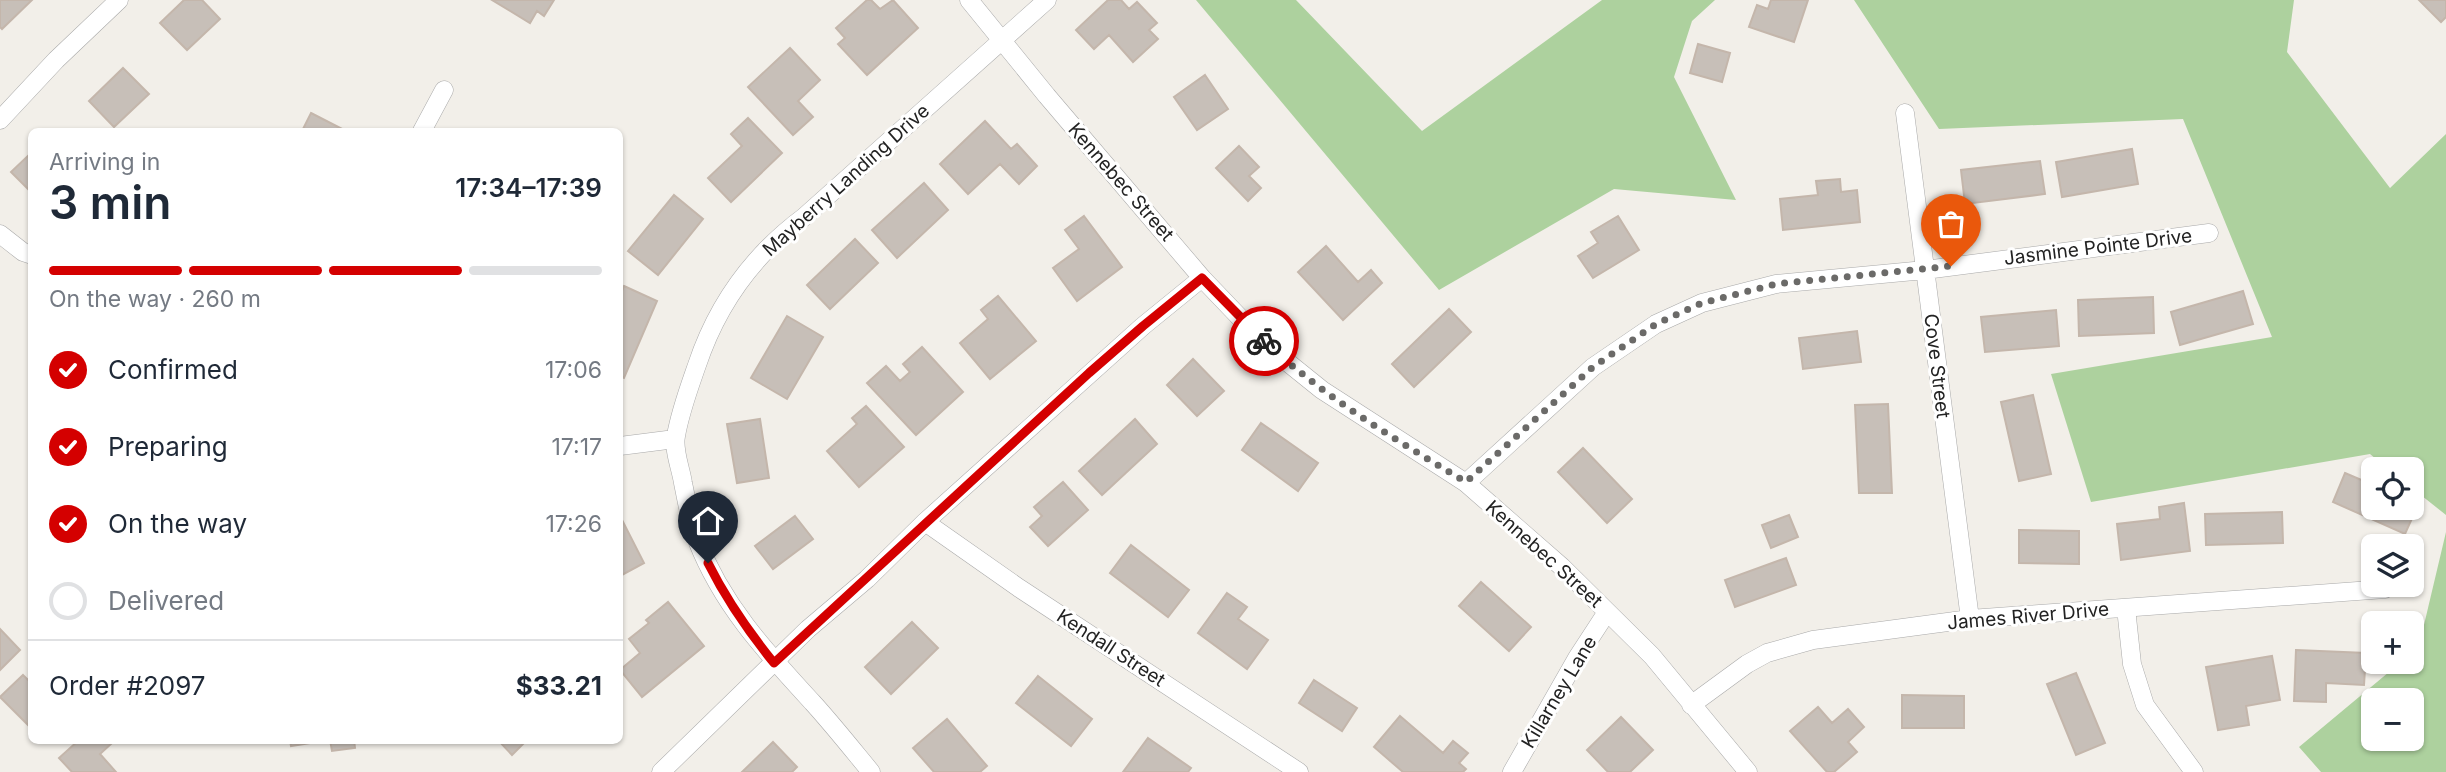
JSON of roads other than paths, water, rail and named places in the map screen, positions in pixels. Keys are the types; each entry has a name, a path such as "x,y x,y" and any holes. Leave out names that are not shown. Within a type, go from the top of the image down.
{"street":[{"path":"0,120 56,60 119,0"},
{"name":"Kennebec Street","path":"969,0 1202,278 1253,331 1322,390 1466,482 1562,567 1652,656 1748,772"},
{"name":"Mayberry Landing Drive","path":"871,772 814,704 774,663 747,629 719,586 697,540 675,439 708,333 720,310 750,268 784,232 1047,0"},
{"path":"424,128 444,90"},
{"name":"Cove Street","path":"1905,113 1970,619"},
{"name":"Jasmine Pointe Drive","path":"1466,482 1593,367 1656,324 1702,303 1776,284 1925,270 2209,233"},
{"path":"0,234 28,254"},
{"path":"661,772 925,522 1116,349 1202,278"},
{"path":"623,446 675,439"},
{"name":"Kendall Street","path":"925,522 1298,772"},
{"name":"James River Drive","path":"1691,705 1747,664 1767,653 1814,640 1970,619 2361,591"},
{"path":"2126,608 2132,664 2145,705 2194,772"},
{"name":"Killarney Lane","path":"1512,772 1577,658 1607,612"}]}
